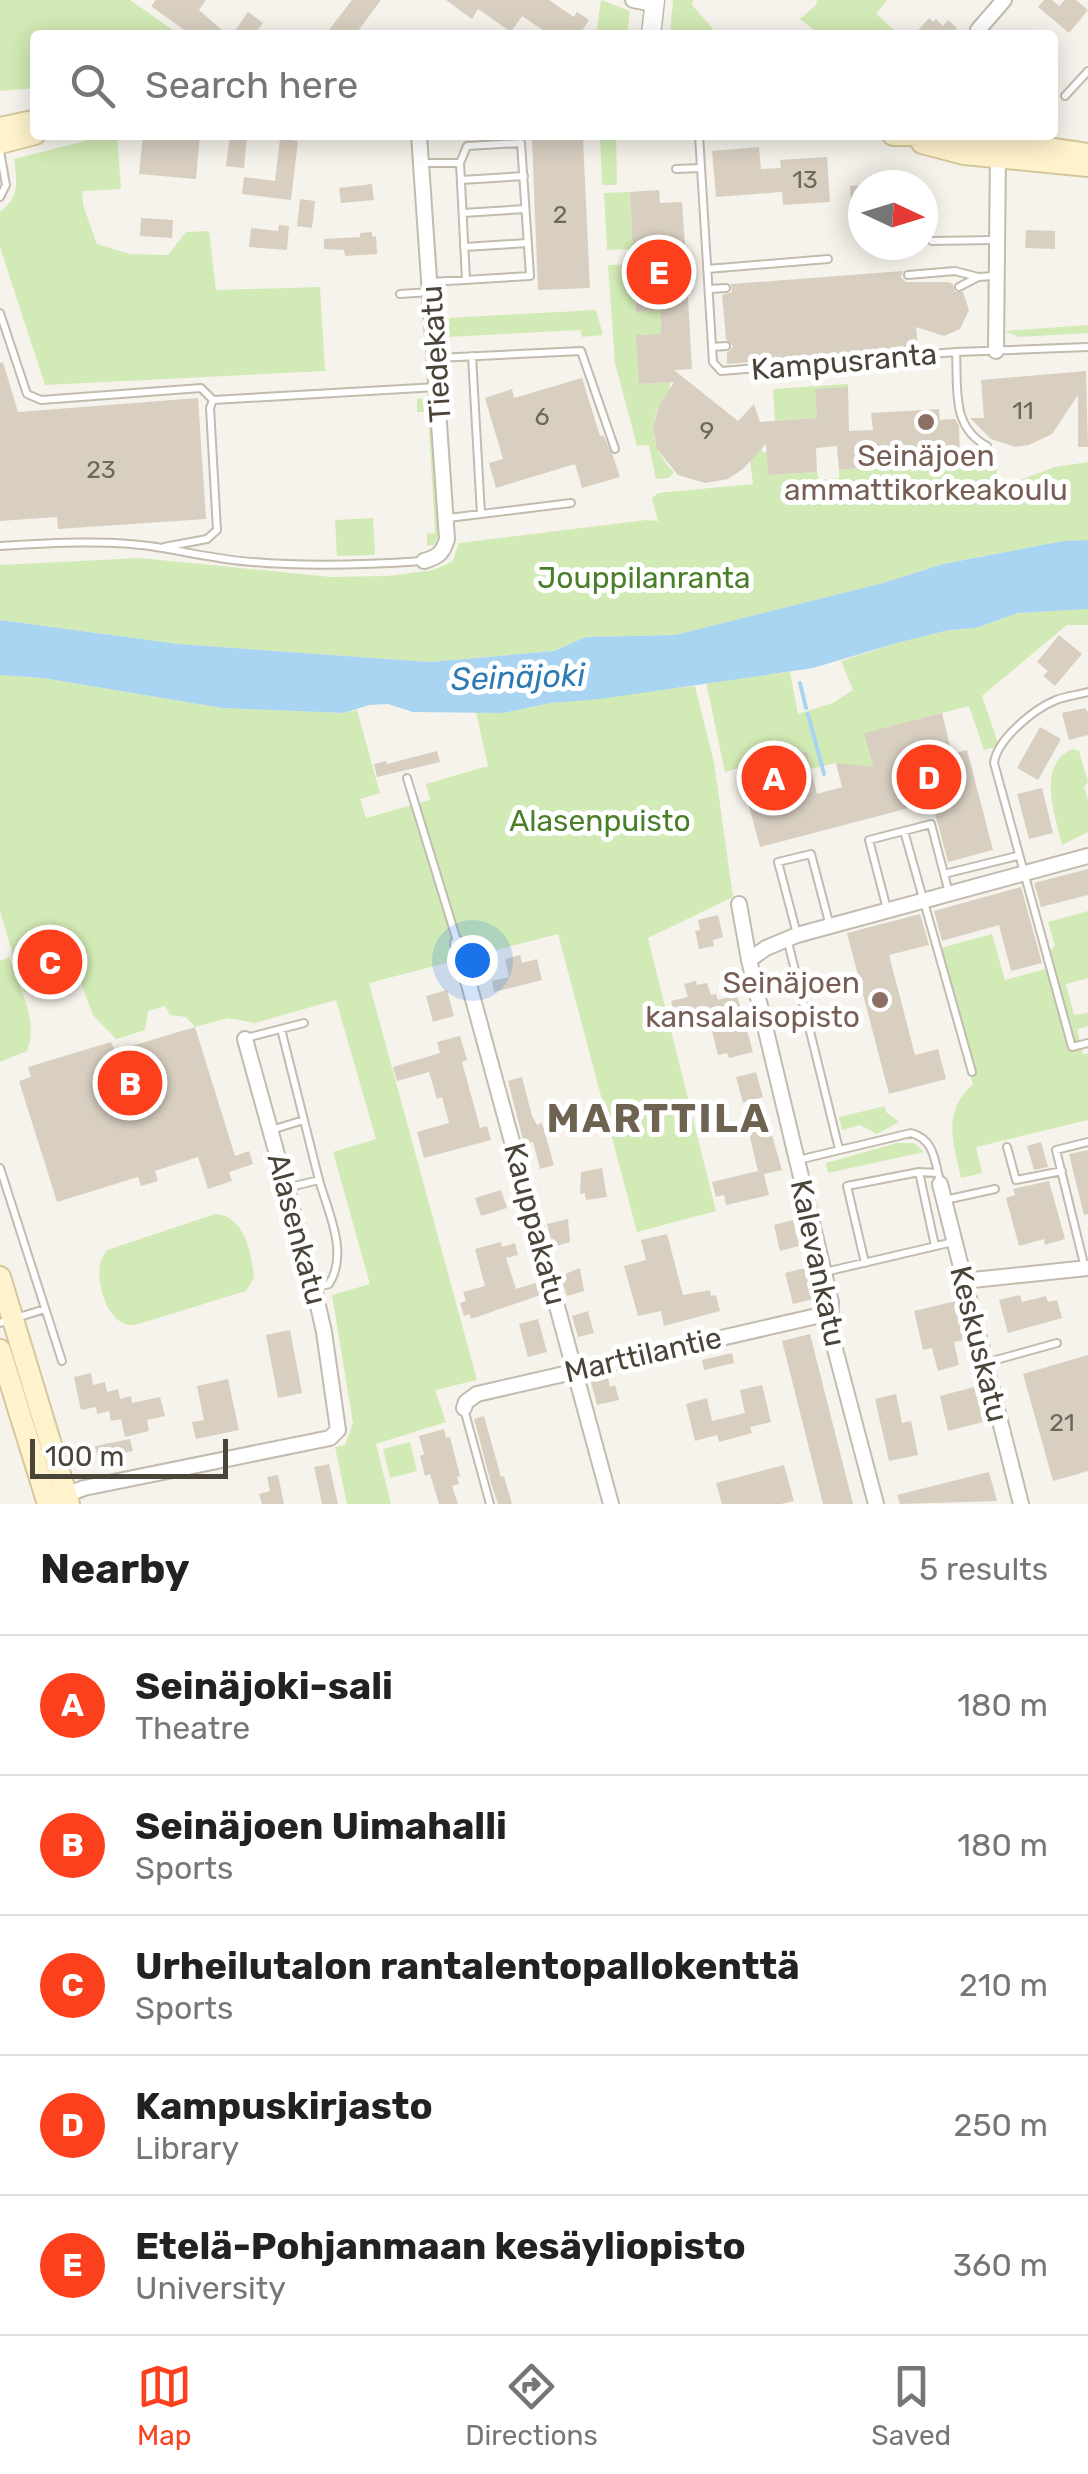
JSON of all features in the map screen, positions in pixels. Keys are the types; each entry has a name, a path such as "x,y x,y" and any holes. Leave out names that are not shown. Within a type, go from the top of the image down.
{"main road":[{"path":"0,128 30,122"},
{"path":"0,143 30,135"},
{"path":"976,140 998,149 1088,166"},
{"path":"998,149 1088,154"},
{"path":"0,1277 7,1321 54,1502"},
{"path":"0,1350 54,1502"}],"street":[{"path":"633,0 654,2 651,30"},
{"path":"978,30 1004,0"},
{"name":"Tiedekatu","path":"420,140 446,518 444,551 438,557 424,560"},
{"path":"996,351 998,149"},
{"path":"749,960 792,937 1088,856"},
{"name":"Kalevankatu","path":"739,904 824,1273 830,1330 876,1504"},
{"name":"Kauppakatu","path":"458,944 611,1504"},
{"name":"Alasenkatu","path":"54,1502 84,1488 335,1436 339,1422 314,1288 245,1038"},
{"name":"Keskuskatu","path":"939,1178 1022,1504"},
{"path":"963,1281 1087,1272"},
{"name":"Marttilantie","path":"464,1408 478,1394 830,1313"}],"lane":[{"path":"1066,96 1088,72"},
{"name":"Kampusranta","path":"699,140 713,362 722,372 956,352 1088,347"},
{"path":"400,294 466,280 530,276 521,143 467,146 460,162 466,280"},
{"path":"0,151 6,184 0,197"},
{"path":"422,164 460,162"},
{"path":"676,170 700,168"},
{"path":"461,180 524,176"},
{"path":"462,213 526,209"},
{"path":"938,240 996,240"},
{"path":"464,248 528,243"},
{"path":"707,269 828,259"},
{"path":"908,274 955,271 978,277 995,276"},
{"path":"959,287 978,277"},
{"path":"708,289 726,288"},
{"path":"710,308 723,307"},
{"path":"0,313 26,394 41,400 201,388 213,400 438,386"},
{"path":"712,348 726,346"},
{"path":"436,358 581,351 614,449"},
{"path":"956,352 962,424 987,446"},
{"path":"472,356 481,514"},
{"path":"163,548 207,539 217,530 210,408 213,400"},
{"path":"446,518 571,503"},
{"path":"0,546 163,548 221,559 286,564 357,565 424,560"},
{"path":"1088,692 1054,701 1039,710 994,756 1072,1047 1088,1043"},
{"path":"407,778 458,944"},
{"path":"888,910 869,840 930,824 949,893"},
{"path":"904,831 972,1072"},
{"path":"830,926 811,854 778,862 839,1150"},
{"path":"944,874 1018,856"},
{"path":"245,1038 304,1023"},
{"path":"281,1029 338,1248 337,1272 330,1284 314,1288"},
{"path":"270,1130 304,1120"},
{"path":"797,1160 912,1133 930,1145 939,1178"},
{"path":"1087,1272 1056,1150 1088,1142"},
{"path":"1008,1147 1016,1180 1062,1171"},
{"path":"0,1168 62,1361"},
{"path":"865,1263 846,1186 919,1172 939,1178"},
{"path":"919,1172 935,1246"},
{"path":"286,1188 319,1180"},
{"path":"944,1200 995,1189"},
{"path":"824,1273 954,1242"},
{"path":"7,1321 46,1309"},
{"path":"984,1364 1057,1343"},
{"path":"464,1408 490,1504"}],"green space":[{"path":"0,0 130,0 173,30 30,30 30,88 0,91"},
{"path":"601,0 630,11 628,30 597,30"},
{"path":"673,0 693,0 692,5 714,30 670,30"},
{"path":"817,0 887,0 876,14 894,30 814,30 800,19"},
{"path":"88,140 117,140 121,189 82,191 97,244 130,254 168,255 186,232 209,231 216,290 320,287 325,371 45,385 0,247 0,212 14,195 14,159"},
{"path":"600,140 616,140 617,185 602,185"},
{"path":"630,192 633,249 607,250 604,193"},
{"path":"633,264 636,312 660,310 661,334 637,335 639,384 670,382 654,422 658,449 674,472 669,478 656,479 649,445 637,446 615,363 608,265"},
{"path":"596,310 603,335 582,337 580,330 447,337 446,318"},
{"path":"1088,325 1088,333 1019,337 1004,331"},
{"path":"848,384 815,390 817,418 775,421 773,389"},
{"path":"422,398 433,408 440,532 434,545 427,546 427,534 435,533 428,412 417,412 417,399"},
{"name":"Jouppilanranta","path":"888,441 958,461 996,459 997,475 992,490 1055,467 1088,462 1088,540 1063,541 943,564 883,583 675,635 586,637 554,651 430,662 178,644 0,620 0,565 140,558 331,577 433,570 452,562 459,543 658,521 652,498 658,493 753,484 750,461 762,443 762,452 767,452 768,475 817,472 819,480 839,478 839,470 889,466"},
{"path":"373,518 375,555 337,556 335,520"},
{"path":"1088,609 1088,625 1067,625 982,696 999,746 984,750 969,706 865,733 873,768 836,763 811,769 797,749 783,749 764,753 725,772 706,682 790,672 798,714 833,703 853,690 841,661 949,630 976,628 1018,613"},
{"name":"Alasenpuisto","path":"0,675 43,678 222,708 344,713 357,710 380,793 360,799 366,818 430,800 426,784 488,766 476,712 503,713 551,703 695,686 714,762 733,897 648,938 716,1211 637,1232 558,934 369,983 477,1380 435,1390 446,1422 376,1444 391,1504 347,1504 335,1447 345,1445 353,1423 332,1295 370,1284 333,1152 376,1139 336,1000 255,1023 228,1018 195,1027 186,1017 170,1015 165,1006 148,1011 145,1030 116,1039 93,1015 78,976 24,992 0,911"},
{"path":"1073,749 1079,751 1088,782 1084,787 1088,832 1062,845 1051,779 1061,756"},
{"path":"1088,911 1088,978 1066,984 1074,1015 1088,1013 1088,1026 1077,1029 1083,1054 1088,1054 1088,1120 976,1147 982,1173 961,1178 953,1117 973,1084 937,949 992,934 1005,980 1049,968 1046,954 1055,946 1048,922"},
{"path":"9,957 26,1004 30,1040 27,1051 0,1062 0,961"},
{"path":"885,1106 886,1112 899,1122 877,1134 860,1125 842,1130 839,1117"},
{"path":"897,1143 914,1143 924,1152 828,1173 826,1163"},
{"path":"215,1214 233,1221 245,1237 254,1278 246,1291 135,1325 118,1320 107,1305 100,1284 100,1264 107,1250"},
{"path":"410,1442 417,1471 390,1478 383,1449"}],"water":[{"name":"Seinäjoki","path":"1088,540 1088,609 1018,613 976,628 949,630 813,668 551,703 503,713 413,712 388,704 344,713 222,708 43,678 0,675 0,620 178,644 430,662 554,651 586,637 675,635 883,583 943,564 1063,541"}],"building":[{"path":"156,0 206,0 199,10 222,30 184,30 151,6"},
{"path":"352,0 381,0 359,30 329,30"},
{"path":"446,0 549,0 574,17 577,12 589,20 582,30 543,30 522,16 512,30 508,30 478,9 472,19"},
{"path":"1044,0 1059,6 1065,0 1076,0 1088,10 1069,33 1038,7"},
{"path":"248,12 263,23 258,30 235,30"},
{"path":"929,18 943,26 948,20 957,28 956,30 918,30"},
{"path":"142,140 200,140 196,179 139,174"},
{"path":"229,140 247,140 244,168 226,166"},
{"path":"280,140 298,141 291,200 242,194 244,177 275,181"},
{"path":"532,140 583,140 590,288 538,290"},
{"path":"759,147 761,169 781,168 780,160 827,157 830,202 783,205 782,192 716,197 712,151"},
{"path":"372,184 374,200 341,203 339,188"},
{"path":"659,190 660,203 682,202 687,273 668,274 668,287 669,298 688,297 692,369 674,370 738,421 754,404 760,422 817,418 815,389 848,387 849,431 873,430 871,413 939,409 940,420 955,419 959,426 960,459 839,470 837,446 816,448 817,472 768,475 766,444 728,479 705,483 678,475 657,449 653,427 659,405 674,382 639,384 636,335 661,334 660,310 636,312 630,192"},
{"path":"300,199 315,201 312,228 297,226"},
{"path":"141,218 173,220 172,238 140,236"},
{"path":"279,225 289,226 287,250 249,247 251,228 278,231"},
{"path":"1026,230 1055,231 1055,249 1025,248"},
{"path":"372,232 372,237 376,236 377,254 345,256 344,250 324,249 324,239 360,237 360,233"},
{"path":"903,271 901,277 906,282 948,282 955,292 963,292 969,310 960,329 944,336 916,327 918,348 727,364 727,353 733,346 726,339 722,295 732,292 731,284"},
{"path":"3,362 18,412 198,398 206,519 58,529 57,517 0,521"},
{"path":"1086,371 1088,447 1078,447 1078,395 1052,434 1029,445 1015,447 991,439 970,418 984,418 981,380"},
{"path":"582,378 600,436 603,435 620,477 582,488 575,464 496,488 489,463 503,459 485,398 512,389 514,398"},
{"path":"1059,635 1082,654 1055,686 1043,676 1048,671 1037,662"},
{"path":"1085,708 1088,735 1069,740 1062,713"},
{"path":"942,713 952,754 967,750 993,850 948,862 932,802 760,847 739,769 748,760 771,749 807,753 817,794 842,787 836,763 873,767 864,733"},
{"path":"1040,727 1061,739 1038,780 1017,768"},
{"path":"437,751 440,762 377,777 374,764"},
{"path":"1042,788 1053,833 1029,839 1017,794"},
{"path":"1088,869 1088,895 1041,907 1034,883"},
{"path":"1021,887 1042,963 1011,971 999,925 942,941 934,911"},
{"path":"920,914 929,945 889,955 915,1055 938,1049 946,1079 889,1094 847,933"},
{"path":"718,915 723,937 713,940 714,946 699,949 695,931 700,930 698,920"},
{"path":"520,955 522,963 537,959 542,980 494,992 492,981 509,977 505,959"},
{"path":"696,981 697,985 707,983 711,995 716,994 718,1000 737,995 753,1052 729,1058 727,1053 718,1055 709,1018 702,1019 694,1013 675,1017 671,1001 688,997 684,984"},
{"path":"447,990 454,1016 433,1022 426,996"},
{"path":"195,1027 235,1156 249,1151 253,1164 229,1172 232,1181 208,1189 198,1157 155,1171 158,1181 141,1186 138,1177 57,1202 19,1081 31,1077 28,1067 111,1042 115,1051"},
{"path":"460,1036 467,1060 462,1062 480,1128 487,1126 491,1140 424,1158 417,1132 449,1123 442,1097 437,1099 429,1072 397,1081 393,1067 440,1053 437,1042"},
{"path":"756,1072 763,1097 743,1103 736,1077"},
{"path":"522,1077 532,1116 537,1125 542,1123 554,1165 540,1169 533,1142 524,1144 508,1081"},
{"path":"767,1118 782,1170 764,1174 769,1195 726,1205 724,1195 716,1197 712,1182 758,1171 750,1123"},
{"path":"1041,1142 1048,1167 1034,1170 1027,1146"},
{"path":"1088,1150 1088,1214 1084,1215 1069,1154"},
{"path":"602,1168 607,1197 586,1200 585,1193 580,1194 581,1172"},
{"path":"1049,1181 1065,1239 1045,1245 1044,1239 1019,1246 1006,1198 1015,1195 1013,1189"},
{"path":"501,1190 507,1208 481,1216 475,1198"},
{"path":"568,1219 570,1242 553,1247 547,1224"},
{"path":"793,1220 799,1246 780,1251 774,1225"},
{"path":"667,1234 683,1295 710,1290 711,1296 716,1295 720,1311 664,1326 661,1311 638,1316 624,1266 646,1260 641,1240"},
{"path":"501,1242 502,1247 515,1243 518,1255 506,1258 516,1289 539,1282 543,1294 471,1319 470,1314 464,1316 460,1303 466,1301 463,1292 485,1286 475,1249"},
{"path":"580,1268 584,1291 567,1296 560,1276"},
{"path":"805,1268 813,1299 793,1304 785,1273"},
{"path":"1020,1295 1022,1302 1046,1296 1048,1302 1057,1300 1062,1318 1008,1333 999,1300"},
{"path":"956,1301 965,1340 954,1342 959,1365 938,1371 932,1348 923,1350 914,1311"},
{"path":"588,1311 594,1333 578,1337 572,1316"},
{"path":"538,1319 547,1352 528,1357 519,1324"},
{"path":"290,1330 302,1393 278,1398 266,1335"},
{"path":"810,1334 853,1504 823,1504 782,1341"},
{"path":"732,1353 734,1363 704,1370 702,1360"},
{"path":"1088,1355 1088,1471 1053,1481 1023,1374"},
{"path":"91,1373 93,1385 105,1382 107,1392 118,1389 120,1399 131,1396 132,1403 160,1397 165,1416 147,1420 149,1431 125,1437 121,1419 111,1421 109,1411 97,1414 96,1407 81,1410 74,1377"},
{"path":"608,1378 610,1387 615,1385 619,1400 597,1405 591,1382"},
{"path":"228,1379 239,1430 196,1439 192,1422 204,1420 197,1386"},
{"path":"762,1385 771,1422 750,1427 752,1433 719,1442 717,1435 695,1441 686,1404 707,1398 712,1421 745,1413 740,1390"},
{"path":"974,1387 983,1422 948,1431 940,1396"},
{"path":"896,1394 902,1423 911,1421 918,1455 889,1461 875,1399"},
{"path":"484,1416 512,1504 498,1504 491,1483 474,1419"},
{"path":"444,1429 446,1438 450,1437 460,1476 459,1484 452,1486 458,1504 439,1504 420,1456 424,1454 419,1436"},
{"path":"130,1439 133,1451 98,1458 95,1446"},
{"path":"329,1464 338,1504 322,1504 314,1467"},
{"path":"784,1465 794,1501 722,1504 716,1483"},
{"path":"989,1472 997,1501 900,1504 897,1495"},
{"path":"278,1475 284,1504 262,1504 259,1494 270,1491 267,1477"}],"waterway":[{"path":"800,683 806,708"},
{"path":"808,714 824,774"}],"place":[{"name":"Etelä-Pohjanmaan kesäyliopisto","path":"659,272"},
{"name":"Seinäjoen ammattikorkeakoulu","path":"926,422"},
{"name":"Kampuskirjasto","path":"929,777"},
{"name":"Seinäjoki-sali","path":"774,778"},
{"name":"Urheilutalon rantalentopallokenttä","path":"50,962"},
{"name":"Seinäjoen kansalaisopisto","path":"880,1000"},
{"name":"Seinäjoen Uimahalli","path":"130,1083"}],"district":[{"name":"MARTTILA","path":"659,1118"}]}
